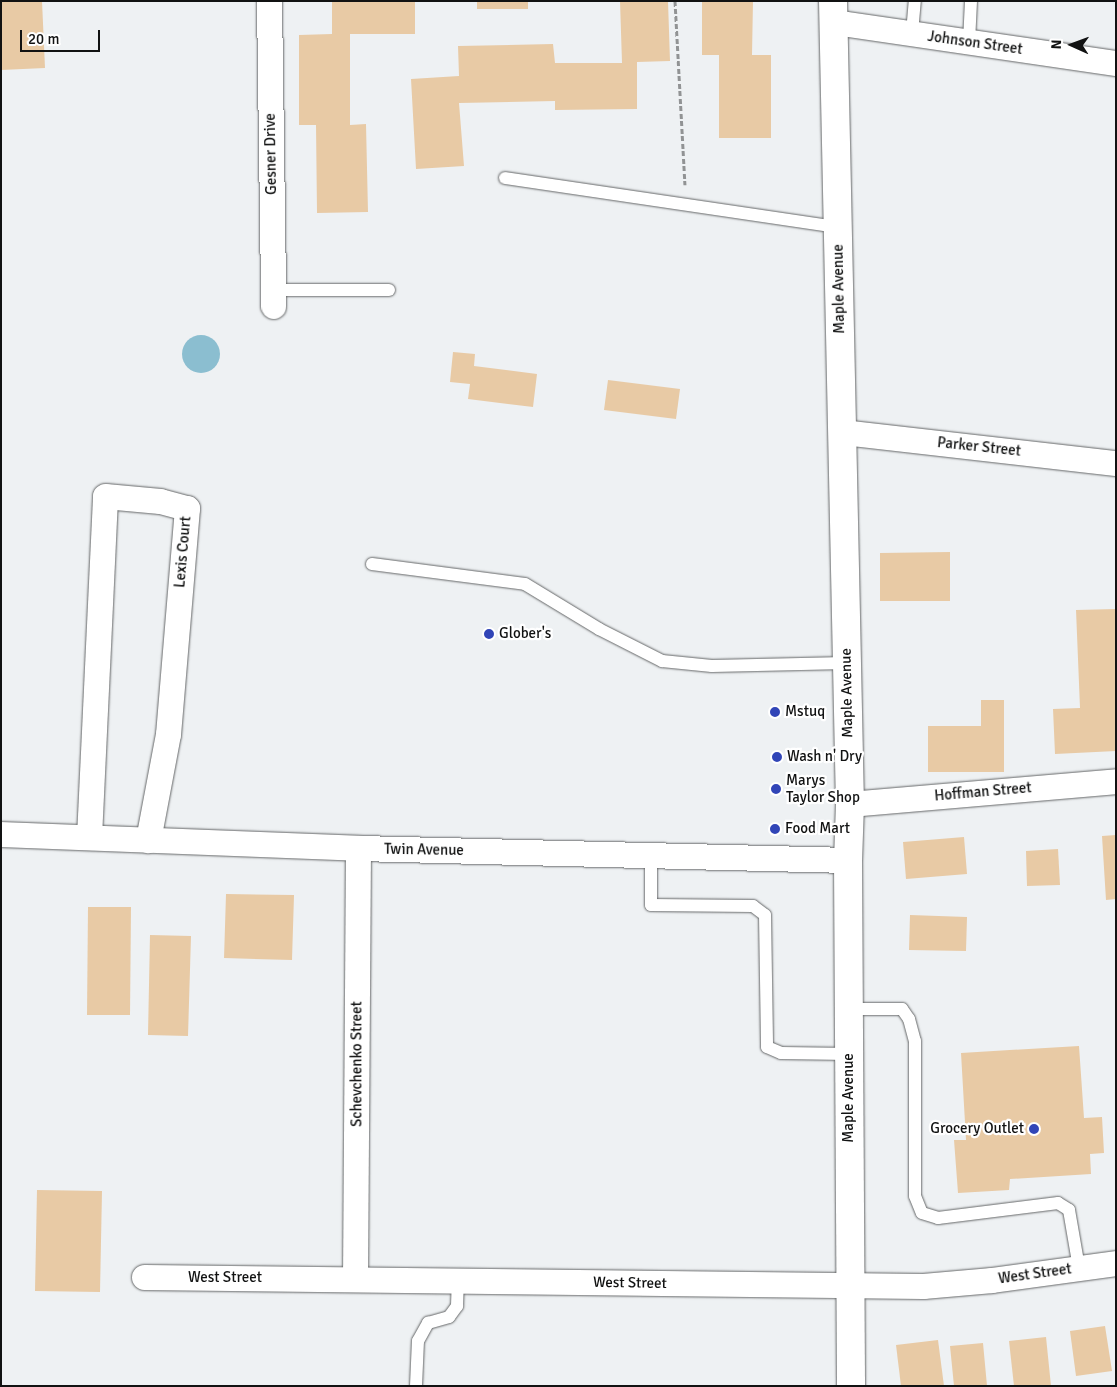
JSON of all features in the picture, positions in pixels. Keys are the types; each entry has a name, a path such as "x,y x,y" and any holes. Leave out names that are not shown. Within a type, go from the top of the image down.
{"street":[{"name":"Gesner Drive","path":"268,1 273,298"},
{"name":"Johnson Street","path":"833,12 912,33 1116,63"},
{"name":"Maple Avenue","path":"833,12 850,804 848,860 851,1386"},
{"name":"Parker Street","path":"842,432 1116,463"},
{"name":"Lexis Court","path":"89,838 105,496 160,501 187,508 168,734 148,840"},
{"name":"Hoffman Street","path":"850,804 1116,781"},
{"name":"Twin Avenue","path":"1,834 358,848 848,860"},
{"name":"Schevchenko Street","path":"356,1279 358,848"},
{"name":"West Street","path":"144,1278 923,1286 992,1280 1116,1263"}],"lane":[{"path":"912,33 915,1"},
{"path":"969,42 971,1"},
{"path":"505,178 838,227"},
{"path":"273,298 389,290"},
{"path":"372,564 525,584 599,629 662,662 712,666 846,664"},
{"path":"651,855 651,904 754,906 765,915 767,1047 781,1053 849,1054"},
{"path":"849,1009 902,1009 909,1020 915,1041 915,1196 922,1213 938,1218 1058,1203 1069,1210 1079,1268"},
{"path":"416,1386 418,1341 428,1323 450,1317 457,1306 458,1280"}],"path":[{"path":"675,1 685,204"}],"water":[{"path":"201,335 208,336 214,341 219,347 219,361 214,367 208,372 201,373 194,372 188,367 183,361 182,354 183,347 188,341 194,336"}],"building":[{"path":"1,1 42,1 45,68 1,70"},
{"path":"332,1 415,1 415,34 350,34 350,125 366,124 368,212 317,213 316,125 299,125 299,35 332,34"},
{"path":"477,1 528,1 528,9 477,9"},
{"path":"620,1 668,1 670,61 637,62 637,109 555,110 555,101 459,103 464,166 416,169 411,79 459,76 458,46 553,44 555,63 622,63"},
{"path":"702,1 753,1 752,55 771,55 771,138 719,138 719,55 702,55"},
{"path":"453,352 475,354 474,366 537,374 533,407 468,399 470,384 450,382"},
{"path":"608,380 680,389 676,419 604,410"},
{"path":"950,552 950,601 880,601 880,553"},
{"path":"1116,609 1116,751 1055,754 1053,709 1080,708 1076,610"},
{"path":"981,700 1004,700 1004,772 928,772 928,726 981,726"},
{"path":"1116,835 1116,899 1106,900 1102,836"},
{"path":"964,837 967,874 906,879 903,842"},
{"path":"1058,849 1060,885 1027,886 1026,851"},
{"path":"226,894 294,895 292,960 224,958"},
{"path":"88,907 131,907 130,1015 87,1015"},
{"path":"910,915 967,917 966,951 909,950"},
{"path":"150,935 191,936 188,1036 148,1035"},
{"name":"Grocery Outlet","path":"1079,1046 1084,1118 1102,1117 1104,1153 1090,1154 1091,1174 1010,1179 1009,1190 958,1193 954,1140 966,1140 961,1053"},
{"path":"37,1190 102,1191 100,1292 35,1291"},
{"path":"1105,1326 1112,1371 1076,1376 1070,1331"},
{"path":"1046,1337 1051,1386 1014,1386 1009,1341"},
{"path":"938,1340 944,1386 901,1386 896,1345"},
{"path":"983,1343 987,1386 954,1386 950,1346"}],"place":[{"name":"Glober's","path":"489,634"},
{"name":"Mstuq","path":"775,712"},
{"name":"Wash n' Dry","path":"777,757"},
{"name":"Marys Taylor Shop","path":"776,789"},
{"name":"Food Mart","path":"775,829"},
{"name":"Grocery Outlet","path":"1034,1129"}]}
